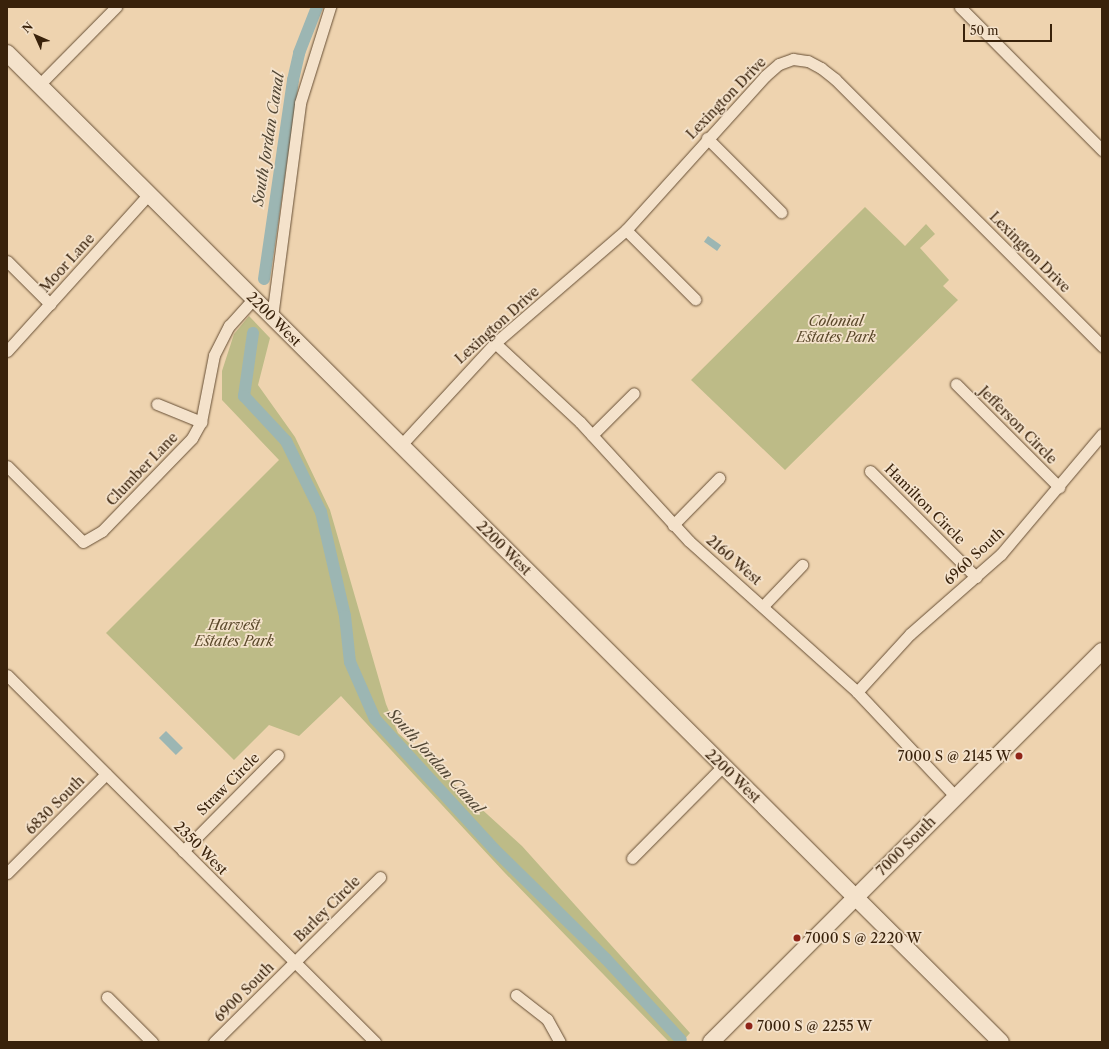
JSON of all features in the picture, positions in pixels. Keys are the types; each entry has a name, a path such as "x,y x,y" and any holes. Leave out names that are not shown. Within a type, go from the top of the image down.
{"street":[{"path":"38,85 116,7"},
{"path":"272,317 300,102 330,7"},
{"path":"960,7 1102,150"},
{"name":"2200 West","path":"7,53 1001,1042"},
{"name":"Lexington Drive","path":"401,445 495,344 626,230 751,90 780,64 793,59 808,61 821,68 1102,346"},
{"path":"708,138 781,212"},
{"name":"Moor Lane","path":"7,351 149,194"},
{"path":"626,230 696,299"},
{"path":"7,261 50,304"},
{"name":"Clumber Lane","path":"7,466 83,542 102,531 172,461 192,438 201,422 214,355 229,326 254,298"},
{"name":"2160 West","path":"495,344 592,435 672,525 857,692 956,797"},
{"name":"Jefferson Circle","path":"956,384 1059,487"},
{"path":"592,435 634,393"},
{"path":"157,404 201,422"},
{"name":"6960 South","path":"857,692 910,634 976,577 1027,526 1102,434"},
{"name":"Hamilton Circle","path":"870,470 976,577"},
{"path":"672,525 719,478"},
{"path":"762,606 802,565"},
{"name":"7000 South","path":"711,1042 1102,651"},
{"name":"2350 West","path":"7,675 375,1042"},
{"name":"Straw Circle","path":"183,851 278,755"},
{"path":"632,858 723,766"},
{"name":"6830 South","path":"7,873 106,774"},
{"name":"Barley Circle","path":"295,962 380,877"},
{"name":"6900 South","path":"214,1042 295,962"},
{"path":"516,995 547,1019 560,1042"},
{"path":"107,997 152,1042"}],"green space":[{"name":"Colonial Estates Park","path":"865,207 905,246 926,224 935,234 920,248 949,280 943,286 958,300 785,470 691,380"},
{"name":"Harvest Estates Park","path":"249,316 270,338 258,385 295,437 330,510 386,704 398,733 522,846 690,1033 682,1042 669,1042 504,872 341,696 299,736 269,725 234,760 106,633 279,460 222,400 222,371 234,334"}],"water":[{"path":"708,236 721,245 717,251 704,242"},
{"path":"166,731 183,748 176,755 159,738"}],"waterway":[{"name":"South Jordan Canal","path":"264,279 293,80 299,53 317,7"},
{"name":"South Jordan Canal","path":"253,333 244,396 286,441 321,512 345,616 350,662 375,719 494,849 606,959 681,1040"}],"place":[{"name":"7000 S @ 2145 W","path":"1019,756"},
{"name":"7000 S @ 2220 W","path":"797,938"},
{"name":"7000 S @ 2255 W","path":"749,1026"}]}
